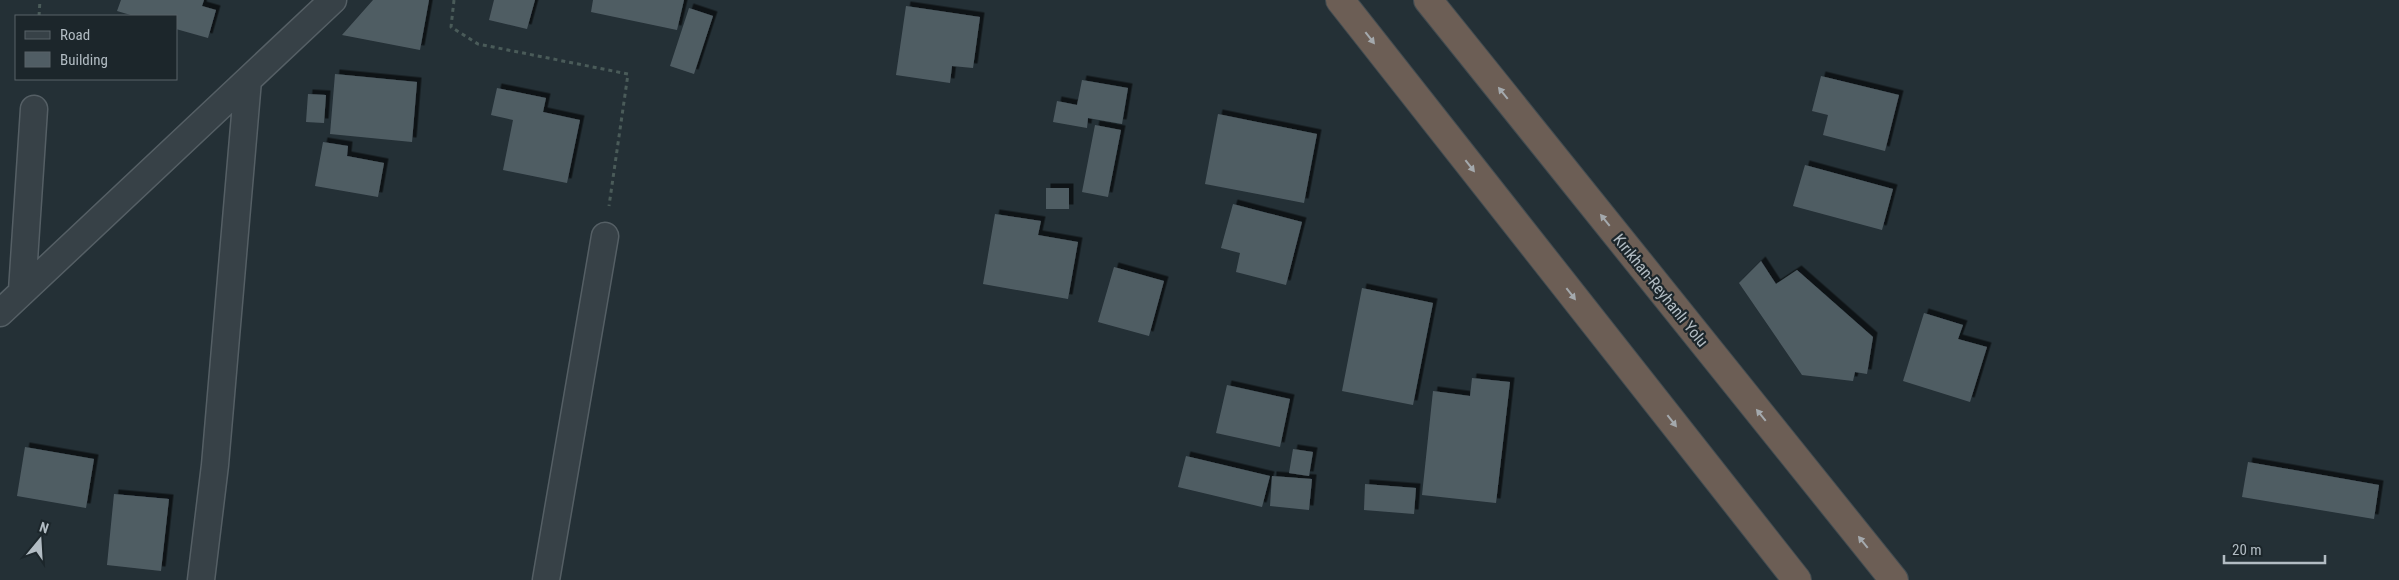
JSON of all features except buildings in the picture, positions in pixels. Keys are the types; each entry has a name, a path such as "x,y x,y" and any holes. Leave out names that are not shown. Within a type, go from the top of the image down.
{"highway":[{"path":"1340,0 1796,580"},
{"name":"Kırıkhan-Reyhanlı Yolu","path":"1428,0 1894,580"}],"street":[{"path":"0,313 333,0"},
{"path":"201,580 215,465 248,80"},
{"path":"22,291 34,109"},
{"path":"546,580 605,236"}],"path":[{"path":"39,15 40,0"},
{"path":"454,0 451,27 478,44 628,74 605,236"}]}
